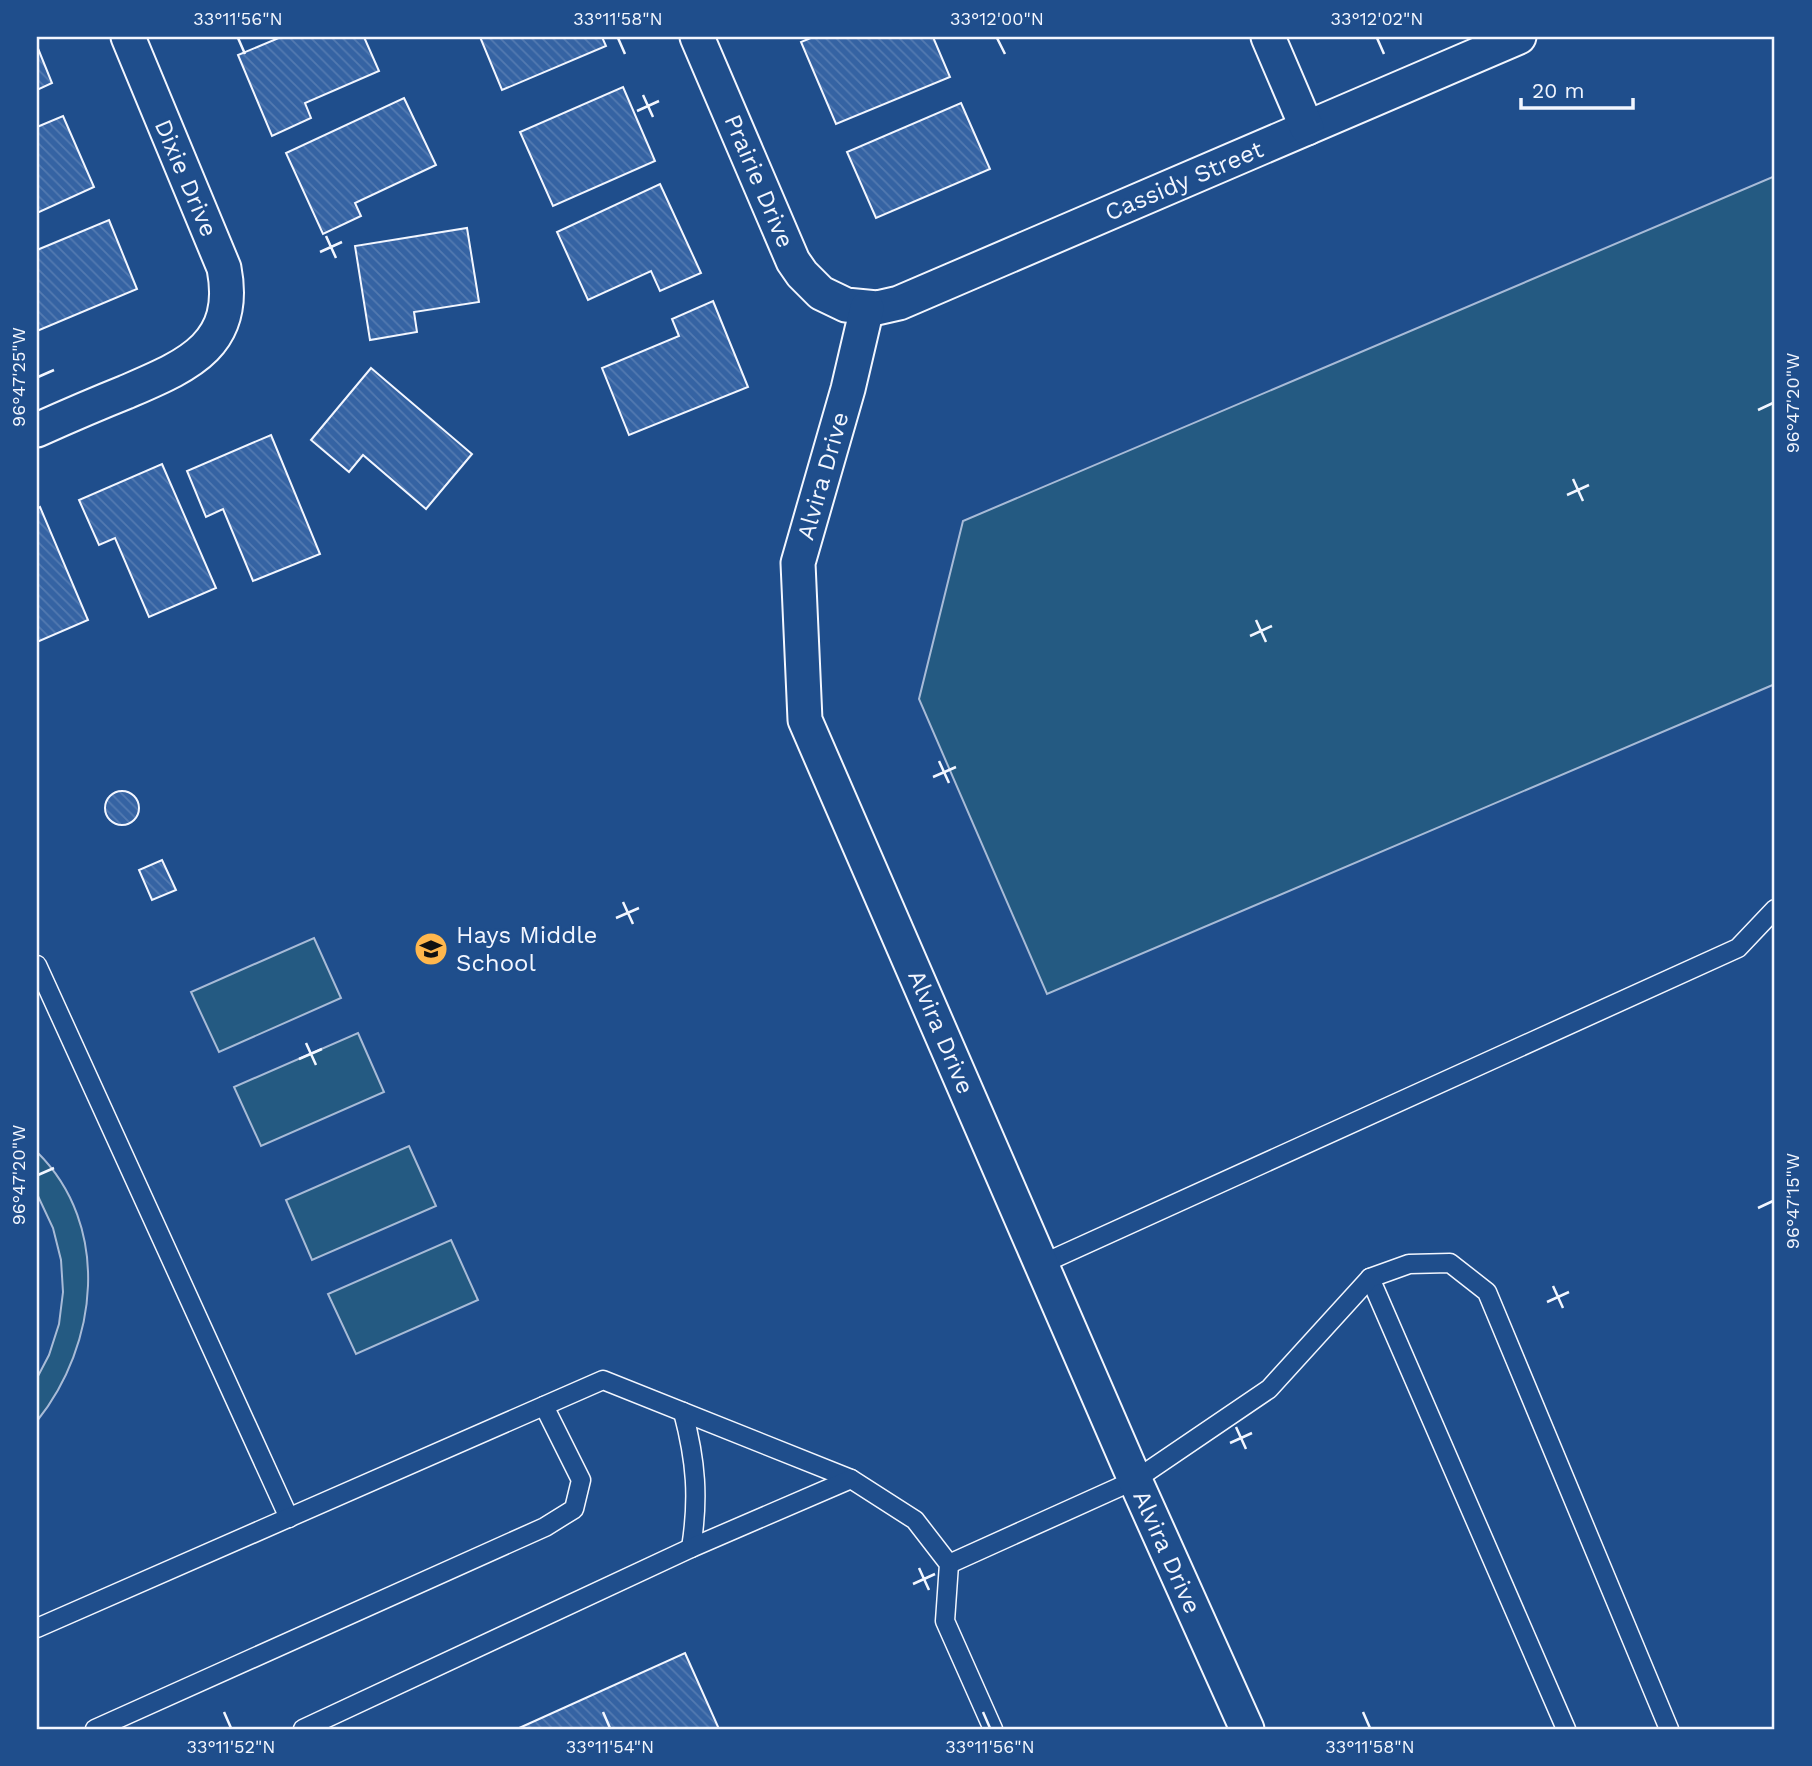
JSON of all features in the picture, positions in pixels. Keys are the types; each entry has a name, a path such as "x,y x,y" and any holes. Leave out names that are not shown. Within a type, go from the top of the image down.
{"street":[{"name":"Dixie Drive","path":"37,430 189,363 208,344 222,321 227,295 224,268 128,37"},
{"name":"Prairie Drive","path":"697,37 793,261 813,287 856,306"},
{"path":"1268,37 1307,128"},
{"name":"Cassidy Street","path":"856,306 899,303 1519,37"},
{"name":"Alvira Drive","path":"856,306 848,389 798,563 806,720 1135,1480 1247,1729"}],"lane":[{"path":"1042,1264 1738,948 1775,909"},
{"path":"37,965 289,1518"},
{"path":"949,1564 1135,1480 1269,1390 1370,1278 1409,1264 1450,1264 1487,1292 1670,1729"},
{"path":"1370,1278 1566,1729"},
{"path":"37,1629 603,1380 851,1479 915,1520 949,1564 945,1620 993,1729"},
{"path":"94,1729 533,1532 574,1509 581,1480 544,1406"},
{"path":"683,1412 695,1456 697,1512 691,1548"},
{"path":"303,1729 691,1548 851,1479"}],"shaded area":[{"path":"1775,176 1775,684 1047,994 919,699 963,521"},
{"path":"314,938 341,998 219,1052 191,992"},
{"path":"358,1033 384,1092 261,1146 234,1087"},
{"path":"409,1146 436,1206 312,1260 286,1200"},
{"path":"37,1152 61,1182 77,1215 86,1250 88,1286 84,1322 73,1357 58,1391 37,1421 37,1378 49,1355 59,1324 63,1292 61,1260 53,1228 37,1194"},
{"path":"451,1240 478,1300 356,1354 328,1294"}],"building":[{"path":"281,37 364,37 379,71 305,103 311,118 272,136 238,55"},
{"path":"480,37 602,37 606,46 502,90"},
{"path":"813,37 933,37 950,77 836,124 801,42"},
{"path":"37,46 52,83 37,90"},
{"path":"623,87 655,161 553,206 520,132"},
{"path":"404,98 436,165 355,203 361,216 323,234 286,153"},
{"path":"961,103 990,169 876,218 847,152"},
{"path":"63,116 94,187 37,213 37,127"},
{"path":"660,184 701,273 660,291 651,271 588,300 557,232"},
{"path":"109,220 137,289 37,331 37,250"},
{"path":"467,228 479,302 414,312 417,332 370,340 355,246"},
{"path":"713,301 748,387 629,435 602,368 679,336 672,319"},
{"path":"371,368 472,454 426,509 363,455 349,472 311,440"},
{"path":"271,435 320,554 253,581 223,509 206,517 187,471"},
{"path":"162,464 216,588 149,617 115,538 99,545 79,500"},
{"path":"40,507 88,620 37,642 37,509"},
{"path":"122,791 134,796 139,808 134,820 122,825 110,820 105,808 110,796"},
{"path":"162,860 176,890 152,900 139,870"},
{"path":"685,1653 719,1729 517,1729"}],"place":[{"name":"Hays Middle School","path":"431,949"}]}
